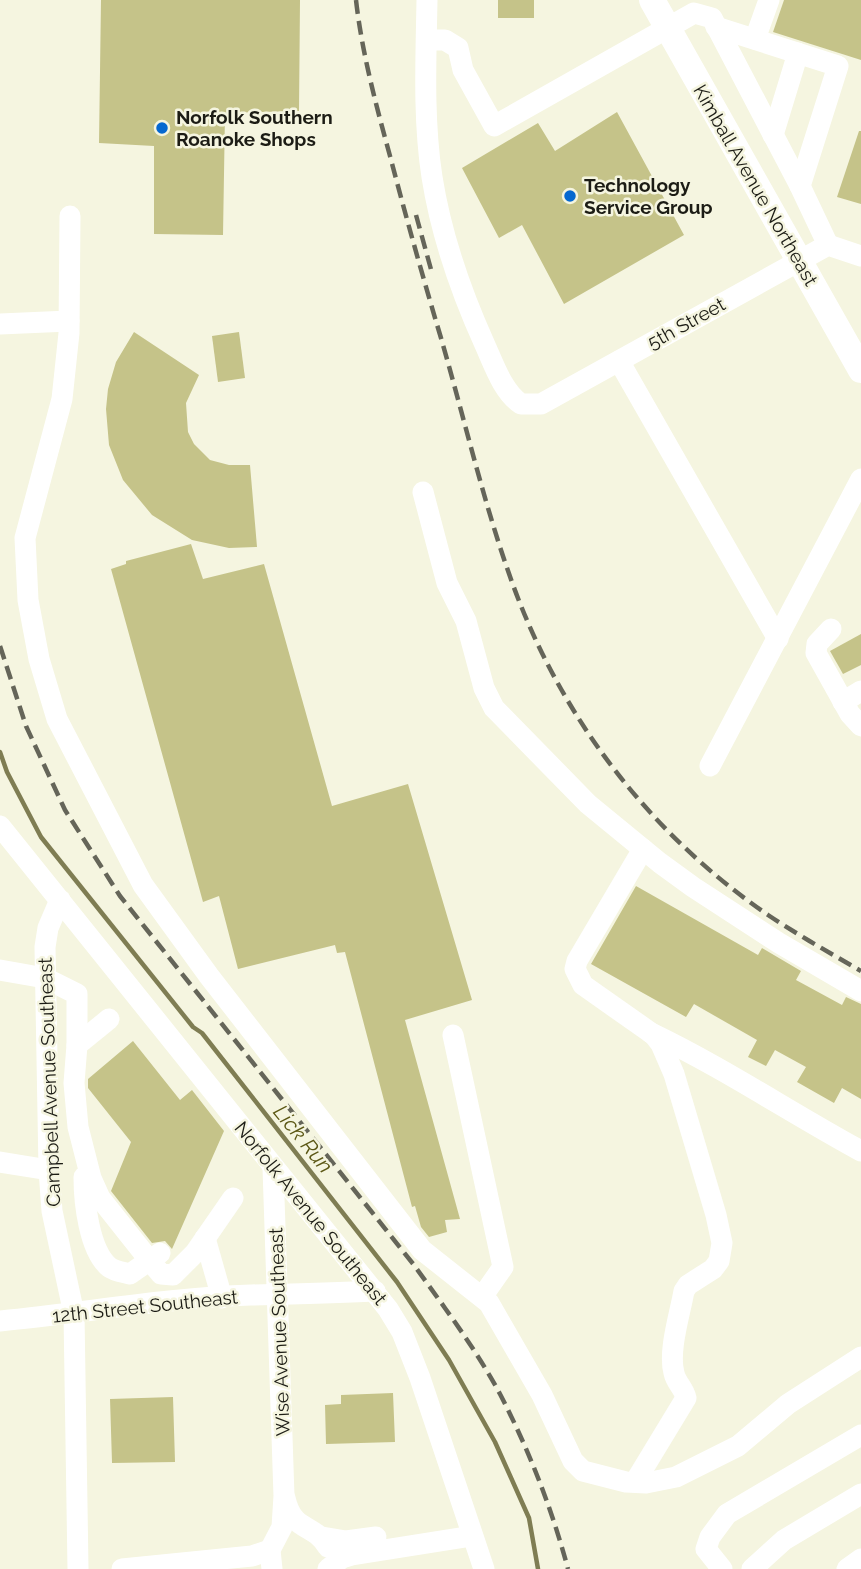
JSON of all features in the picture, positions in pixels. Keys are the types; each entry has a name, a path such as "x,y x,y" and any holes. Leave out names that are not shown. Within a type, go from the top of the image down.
{"main road":[{"name":"Kimball Avenue Northeast","path":"652,0 861,370"}],"street":[{"path":"427,0 427,40 445,40 458,48 463,70 494,126 667,29 691,6 712,18 828,245 861,256"},
{"path":"755,40 769,0"},
{"path":"716,27 838,66 800,186"},
{"name":"5th Street","path":"427,40 428,148 443,228 470,311 513,399 530,405 541,404 828,245"},
{"path":"773,135 798,53"},
{"path":"69,216 68,321 61,403 25,538 28,600 39,659 57,719 143,885 209,976 422,1251 489,1303 542,1395 573,1461 583,1471 646,1483 676,1477 738,1446 788,1404 861,1357"},
{"path":"0,324 68,321"},
{"path":"619,361 778,639"},
{"path":"710,766 861,479"},
{"path":"422,492 447,583 466,621 484,688 495,708 588,804 643,849 693,887 779,943 861,990"},
{"path":"831,629 817,643 816,653 852,696 861,726"},
{"path":"0,826 60,900"},
{"path":"643,849 577,961 575,969 583,985 650,1032 697,1055 861,1151"},
{"name":"Campbell Avenue Southeast","path":"60,900 46,938 49,1170 52,1211 74,1314 78,1569"},
{"name":"Norfolk Avenue Southeast","path":"60,900 388,1309 408,1346 484,1569"},
{"path":"0,970 45,978 77,995 74,1083 78,1127 91,1178 100,1198 154,1259 161,1274 173,1275 195,1253 233,1198"},
{"path":"77,1045 109,1018"},
{"path":"635,1482 686,1398 675,1378 672,1359 684,1291 688,1284 713,1269 722,1253 716,1215 674,1074 661,1044 650,1032"},
{"path":"453,1035 503,1267 482,1297"},
{"path":"48,1127 78,1127"},
{"path":"86,1158 84,1181 92,1241 102,1260 111,1269 130,1274 154,1259"},
{"path":"0,1162 49,1170"},
{"name":"Wise Avenue Southeast","path":"273,1168 284,1496 282,1527 273,1552"},
{"path":"205,1238 222,1298"},
{"name":"12th Street Southeast","path":"0,1321 74,1314 101,1308 222,1298 374,1291"},
{"path":"722,1569 706,1549 710,1537 727,1514 861,1435"},
{"path":"752,1569 784,1540 861,1494"},
{"path":"284,1496 292,1518 328,1546 330,1555 327,1569"},
{"path":"122,1569 273,1552 289,1528 346,1541 470,1530"},
{"path":"327,1569 342,1558 352,1555 470,1530"},
{"path":"847,1569 861,1559"}],"building":[{"name":"Norfolk Southern Roanoke Shops","path":"101,0 300,0 299,111 225,113 223,235 154,234 154,146 99,143"},
{"path":"498,0 534,0 534,18 498,18"},
{"path":"784,0 861,0 861,60 773,32"},
{"name":"Technology Service Group","path":"617,112 684,235 564,304 522,225 499,238 462,168 538,123 555,151"},
{"path":"861,131 861,204 837,197"},
{"path":"134,332 199,375 186,403 188,432 194,444 210,460 229,465 250,465 257,547 229,548 192,540 152,515 123,480 109,445 106,409 108,389 116,362"},
{"path":"239,332 245,378 218,382 212,336"},
{"path":"191,544 203,579 264,564 332,806 408,784 472,1000 405,1020 460,1219 445,1220 447,1232 429,1237 421,1227 415,1206 412,1207 345,952 337,953 335,945 238,969 219,896 203,902 111,569 126,564 126,561"},
{"path":"861,634 861,665 843,674 830,651"},
{"path":"636,886 758,955 762,948 801,971 796,980 842,1005 846,997 861,1004 861,1099 842,1088 834,1103 797,1082 806,1067 775,1050 766,1066 748,1057 757,1040 694,1004 686,1017 591,964"},
{"path":"133,1041 180,1100 192,1090 224,1131 172,1249 165,1241 152,1243 111,1191 131,1142 88,1088 88,1079"},
{"path":"393,1393 395,1442 326,1444 325,1405 341,1404 341,1395"},
{"path":"173,1397 175,1462 112,1463 110,1399"}],"waterway":[{"name":"Lick Run","path":"0,752 7,772 41,837 193,1027 202,1033 397,1282 449,1360 495,1442 529,1518 538,1569"}],"railway":[{"path":"356,0 380,118 484,494 513,585 557,682 584,727 615,770 648,810 685,848 725,883 768,915 861,971"},
{"path":"416,215 432,273"},
{"path":"0,646 26,726 65,810 120,896 414,1265 481,1361 530,1458 555,1524 568,1569"}],"place":[{"name":"Norfolk Southern Roanoke Shops","path":"162,128"},
{"name":"Technology Service Group","path":"570,196"}]}
